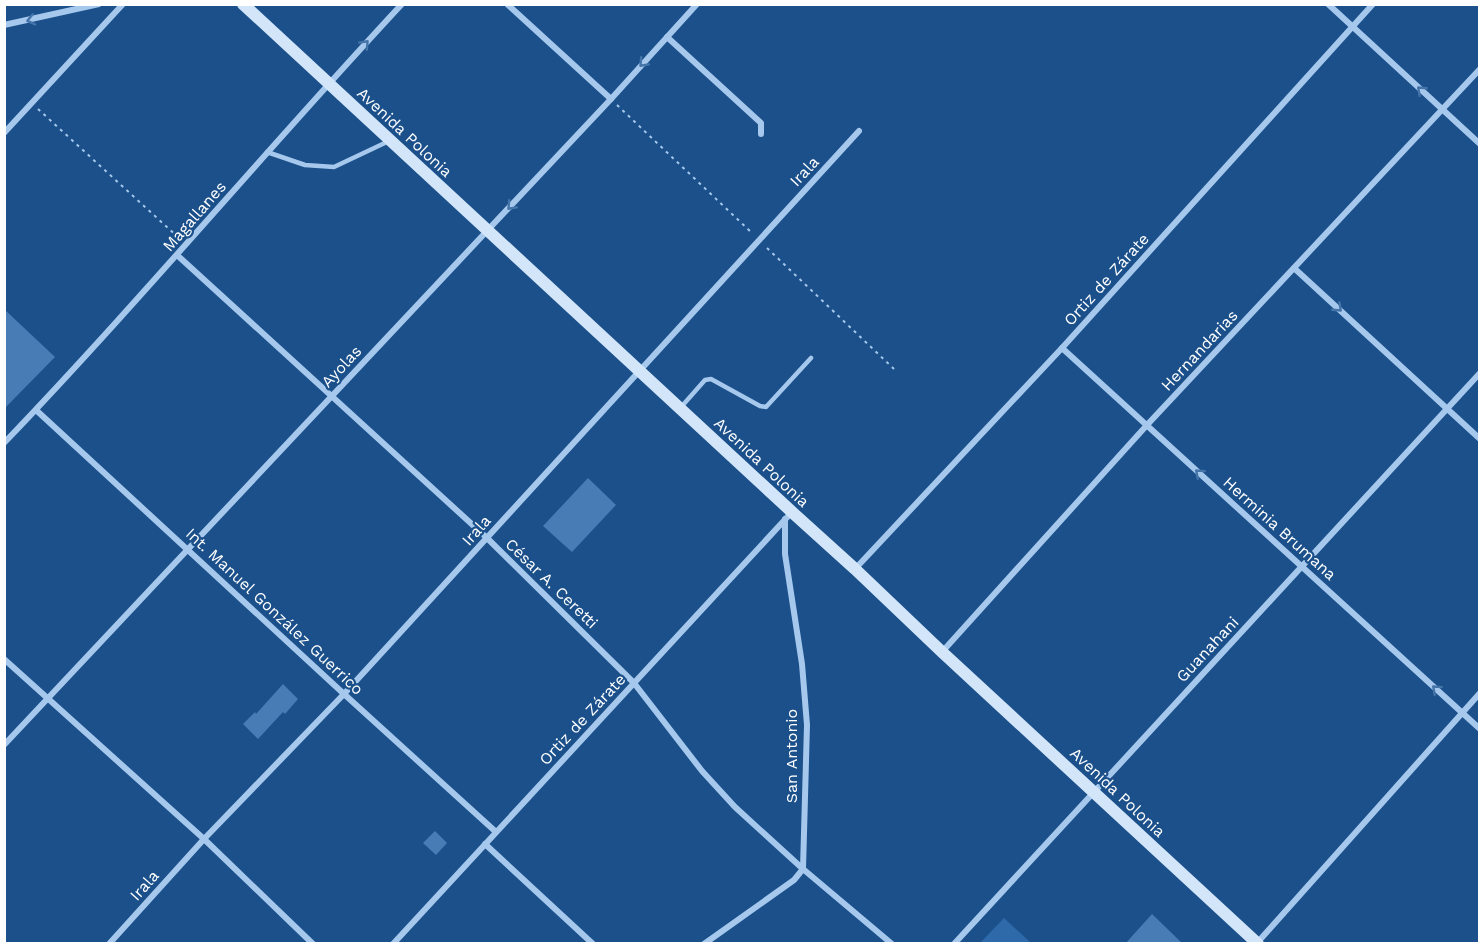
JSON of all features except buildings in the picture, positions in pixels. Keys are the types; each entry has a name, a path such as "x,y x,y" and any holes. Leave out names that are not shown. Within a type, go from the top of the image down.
{"main road":[{"name":"Avenida Polonia","path":"243,4 680,408 788,515 855,569 1257,943"}],"street":[{"path":"4,25 99,4"},
{"path":"4,133 123,4"},
{"name":"Magallanes","path":"4,443 177,255 328,83 402,4"},
{"path":"507,4 611,99"},
{"name":"Ayolas","path":"4,745 488,231 697,4"},
{"path":"1328,4 1479,144"},
{"name":"Ortiz de Zárate","path":"855,569 1062,348 1373,4"},
{"path":"667,37 761,123 761,134"},
{"name":"Hernandarias","path":"942,651 1147,425 1479,69"},
{"name":"Irala","path":"109,944 204,839 344,694 859,131"},
{"name":"César A. Ceretti","path":"177,255 487,538 634,682 702,771 735,807 803,869 892,944"},
{"path":"1294,268 1479,439"},
{"name":"Herminia Brumana","path":"1062,348 1479,729"},
{"name":"Guanahani","path":"954,944 1479,373"},
{"name":"Int. Manuel González Guerrico","path":"36,410 496,832"},
{"name":"Ortiz de Zárate","path":"393,944 788,515"},
{"name":"San Antonio","path":"788,515 785,554 802,664 807,725 803,869"},
{"path":"4,659 204,839 313,944"},
{"path":"1257,943 1479,693"},
{"path":"485,844 593,944"},
{"path":"704,944 794,880 803,869"}],"lane":[{"path":"267,152 305,165 334,167 390,140"},
{"path":"680,408 705,380 711,379 760,406 766,407 811,358"}],"path":[{"path":"32,104 186,245"}],"shaded area":[{"path":"1004,918 1031,943 980,943"}]}
